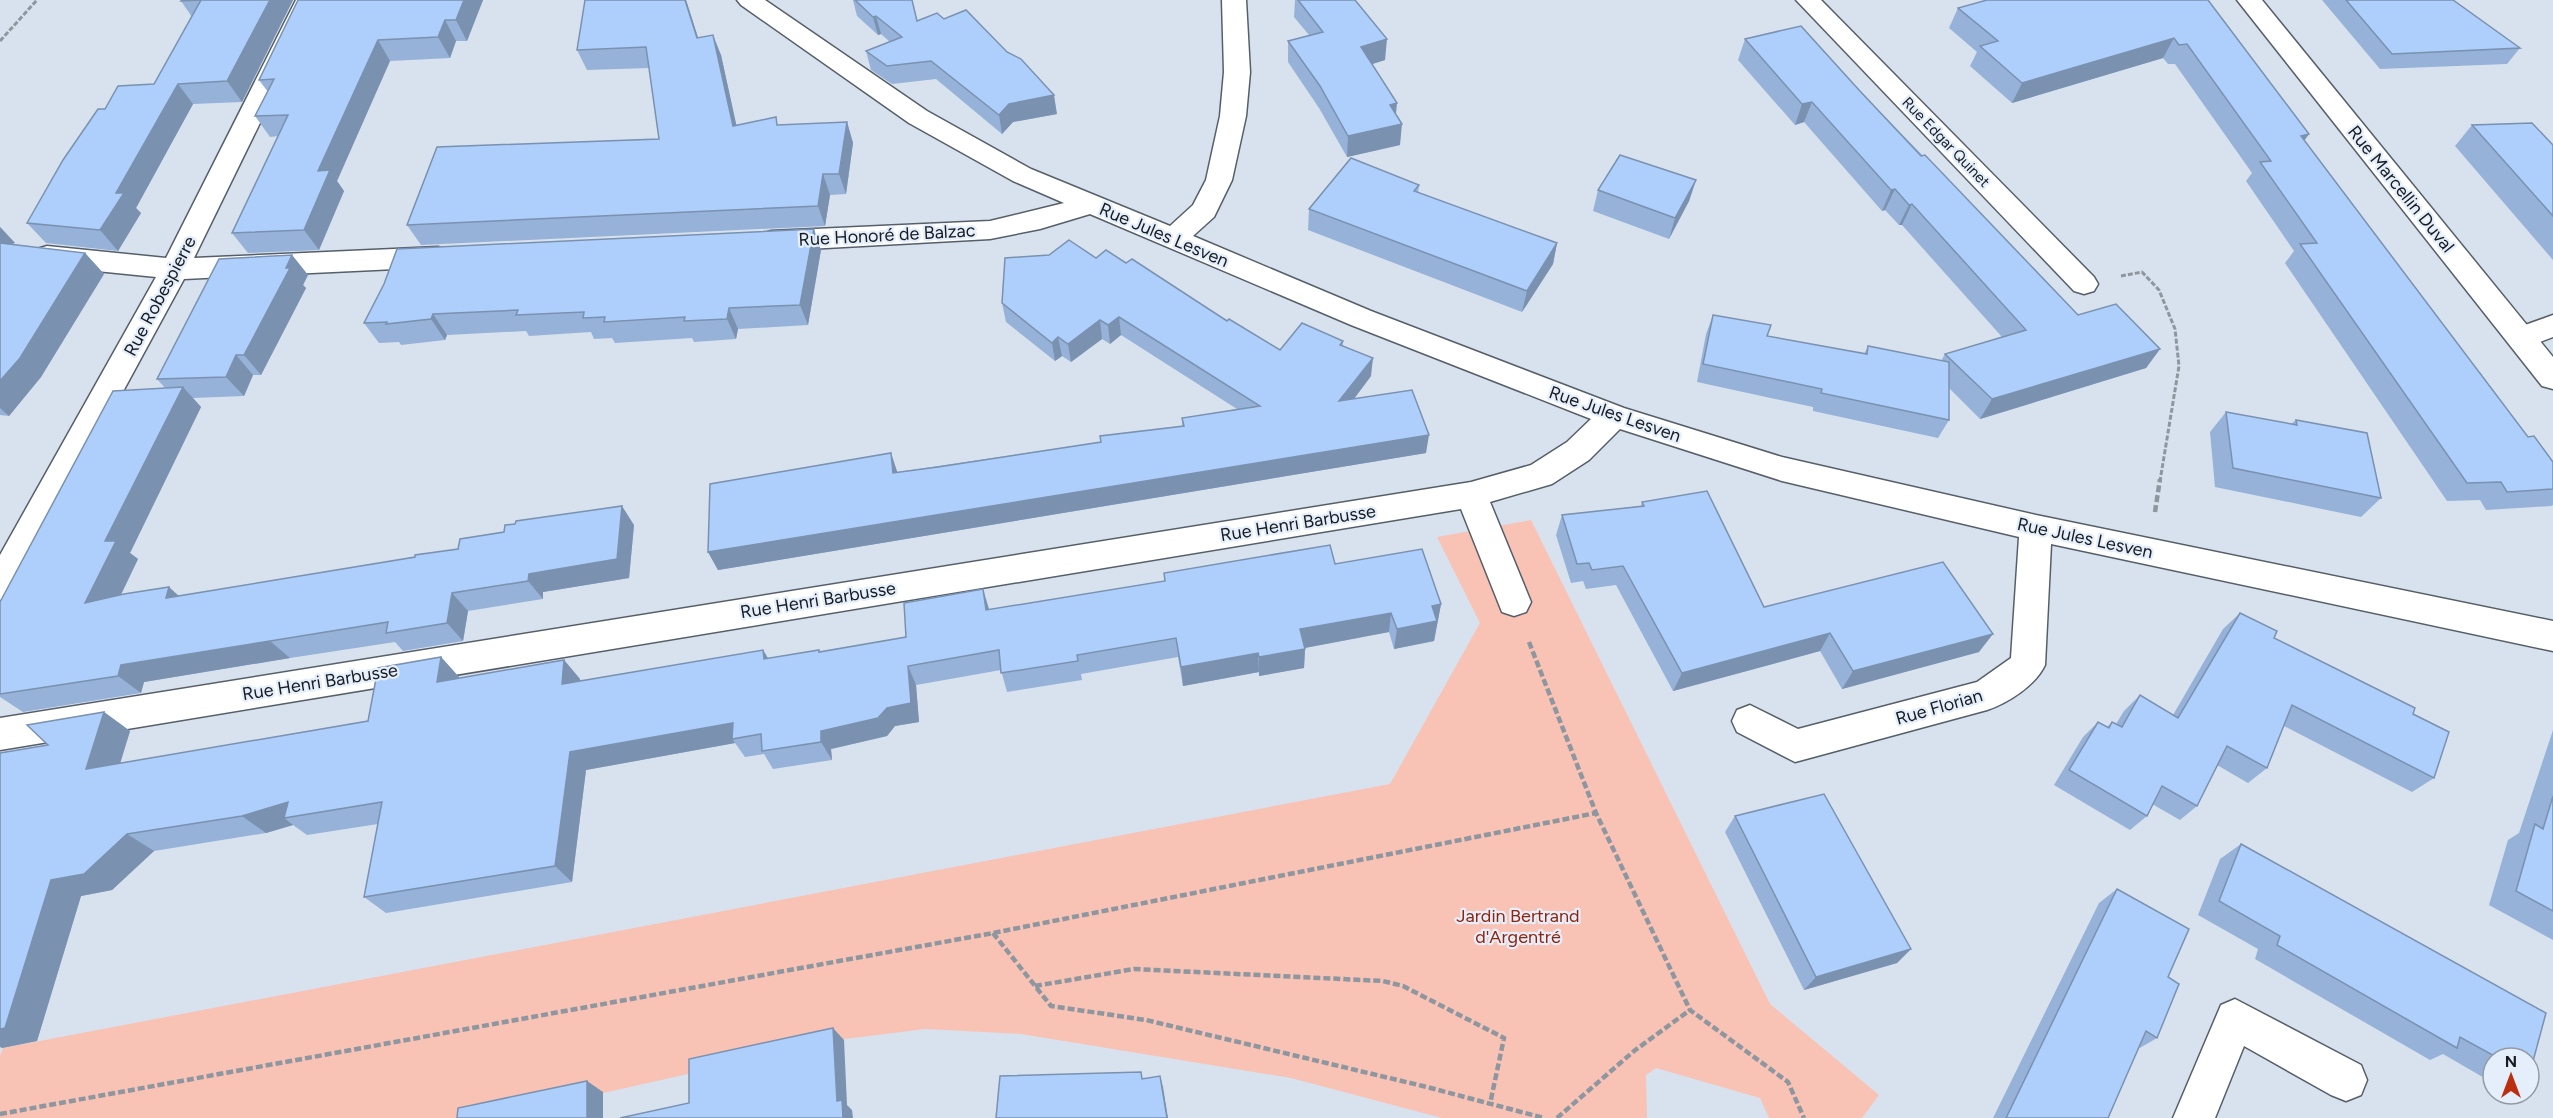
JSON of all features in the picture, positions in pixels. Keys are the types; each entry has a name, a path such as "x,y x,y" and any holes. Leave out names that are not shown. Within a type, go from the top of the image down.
{"street":[{"name":"Rue Robespierre","path":"0,585 175,270 308,0"},
{"name":"Rue Jules Lesven","path":"749,0 918,117 1022,175 1360,318 1614,416 1782,469 2036,528 2553,636"},
{"path":"1173,239 1204,210 1220,180 1233,116 1237,72 1234,0"},
{"name":"Rue Edgar Quinet","path":"1808,0 2084,284"},
{"name":"Rue Marcellin Duval","path":"2249,0 2553,378"},
{"name":"Rue Honoré de Balzac","path":"742,242 990,230 1040,220 1093,204"},
{"path":"21,253 175,270 458,256"},
{"path":"2521,338 2553,326"},
{"name":"Rue Henri Barbusse","path":"0,734 1471,495 1541,475 1578,451 1614,416"},
{"path":"1471,495 1514,602"},
{"name":"Rue Florian","path":"1750,721 1796,746 1987,696 2028,665 2036,528"},
{"path":"2193,1118 2235,1019 2346,1080"}],"path":[{"path":"0,41 37,0"},
{"path":"2084,284 2142,272 2159,290 2175,328 2179,366 2149,552"},
{"path":"1514,602 1596,813 1690,1010 1788,1082 1804,1118"},
{"path":"0,1114 993,933 1596,813"},
{"path":"993,933 1051,1006 1146,1020 1427,1087 1544,1118"},
{"path":"1035,986 1134,969 1383,981 1403,986 1504,1038 1490,1104"},
{"path":"1557,1118 1634,1051 1690,1010"}],"green space":[{"name":"Jardin Bertrand d'Argentré","path":"1531,520 1770,1004 1879,1095 1862,1118 1769,1118 1760,1098 1656,1068 1646,1075 1647,1118 1442,1118 1291,1078 1021,1034 925,1029 845,1039 491,1118 0,1118 0,1056 3,1048 1390,784 1480,623 1437,537"}],"building":[{"path":"201,0 270,0 227,81 178,84 116,193 124,193 100,230 27,223 63,160 98,109 105,109 118,86 154,84"},
{"path":"298,0 464,0 456,20 445,20 438,37 378,40 318,171 330,170 304,230 232,233 288,115 255,116 274,79 259,80"},
{"path":"585,0 685,0 697,38 713,35 733,126 776,117 777,125 847,122 839,174 823,174 818,206 407,225 437,147 659,139 646,47 577,50"},
{"path":"855,0 912,0 917,21 937,13 944,19 966,10 1007,52 1021,59 1054,95 1009,104 999,115 931,61 887,66 866,51 902,37 876,16 873,17"},
{"path":"1298,0 1355,0 1387,39 1361,47 1397,103 1390,105 1402,124 1348,136 1320,86 1288,41 1323,32"},
{"path":"1987,0 2208,0 2309,134 2301,136 2528,437 2534,436 2553,462 2553,489 2507,492 2501,482 2467,483 2300,244 2317,243 2260,162 2271,161 2187,44 2179,45 2174,38 2022,83 1980,46 1998,41 1958,8"},
{"path":"2346,0 2453,0 2520,48 2392,54"},
{"path":"1801,26 1921,156 1925,155 2078,315 2116,304 2160,349 1992,399 1945,354 2026,330 1912,204 1909,205 1895,189 1891,190 1812,102 1802,104 1745,39"},
{"path":"2532,123 2553,145 2553,216 2472,125"},
{"path":"1620,155 1696,180 1675,218 1598,190"},
{"path":"1351,158 1419,185 1414,191 1557,243 1527,291 1309,209"},
{"path":"814,229 800,305 729,308 727,319 684,321 685,317 604,322 605,317 583,318 584,312 516,315 518,310 433,314 431,319 386,324 387,322 364,323 384,284 397,249"},
{"path":"1069,240 1096,258 1106,250 1126,263 1132,259 1227,321 1229,319 1280,350 1302,323 1343,341 1340,345 1373,358 1339,401 1412,390 1429,435 708,552 710,484 891,453 893,473 938,467 1101,442 1100,436 1184,426 1182,418 1260,406 1119,317 1108,325 1100,320 1068,344 1058,337 1052,343 1002,303 1005,258 1049,255"},
{"path":"0,243 85,253 20,358 0,381"},
{"path":"292,255 286,268 290,268 244,355 236,355 226,377 157,379 219,259"},
{"path":"1713,315 1771,325 1767,336 1867,354 1868,346 1949,362 1949,420 1821,393 1822,389 1703,364"},
{"path":"183,387 105,541 116,541 85,603 169,587 166,598 415,557 415,555 458,549 460,539 504,532 505,525 515,524 516,521 622,506 617,559 529,574 528,581 452,593 447,623 386,633 388,622 121,665 118,676 0,694 0,602 113,391"},
{"path":"2226,412 2297,425 2296,420 2367,433 2381,498 2233,468"},
{"path":"1707,491 1764,607 1943,562 1993,634 1853,671 1830,633 1682,673 1623,566 1592,570 1589,563 1577,564 1562,515 1644,506 1642,502"},
{"path":"1330,545 1335,564 1422,549 1441,604 1432,606 1437,621 1397,629 1391,613 1300,629 1305,649 1259,657 1258,653 1181,667 1176,638 1077,655 1078,661 1001,673 999,650 908,666 911,703 887,708 878,718 821,731 821,742 762,751 761,734 732,739 733,723 570,752 555,866 364,897 382,802 284,818 288,802 242,816 127,834 84,874 51,880 5,1028 0,1029 0,753 48,745 27,725 104,712 86,769 368,721 378,668 441,657 437,682 564,660 562,684 763,650 764,659 819,650 819,652 906,637 904,603 983,589 986,610 1165,581 1164,573"},
{"path":"2240,613 2277,631 2274,638 2415,708 2413,714 2449,732 2434,778 2292,705 2267,768 2227,746 2197,806 2162,786 2147,816 2069,770 2098,722 2109,728 2112,722 2122,727 2140,695 2178,718"},
{"path":"1824,794 1911,949 1816,977 1735,816"},
{"path":"2553,796 2553,911 2516,891 2535,824 2543,829"},
{"path":"2241,844 2546,1013 2537,1046 2481,1046 2481,1049 2460,1037 2457,1048 2277,945 2280,936 2219,901"},
{"path":"2117,889 2189,929 2168,977 2179,984 2157,1038 2146,1031 2108,1118 2006,1118"},
{"path":"833,1028 837,1101 842,1100 843,1118 620,1118 689,1103 689,1059"},
{"path":"1141,1072 1142,1079 1160,1076 1167,1118 996,1118 1000,1076"},
{"path":"587,1081 587,1118 457,1118 458,1108"}]}
